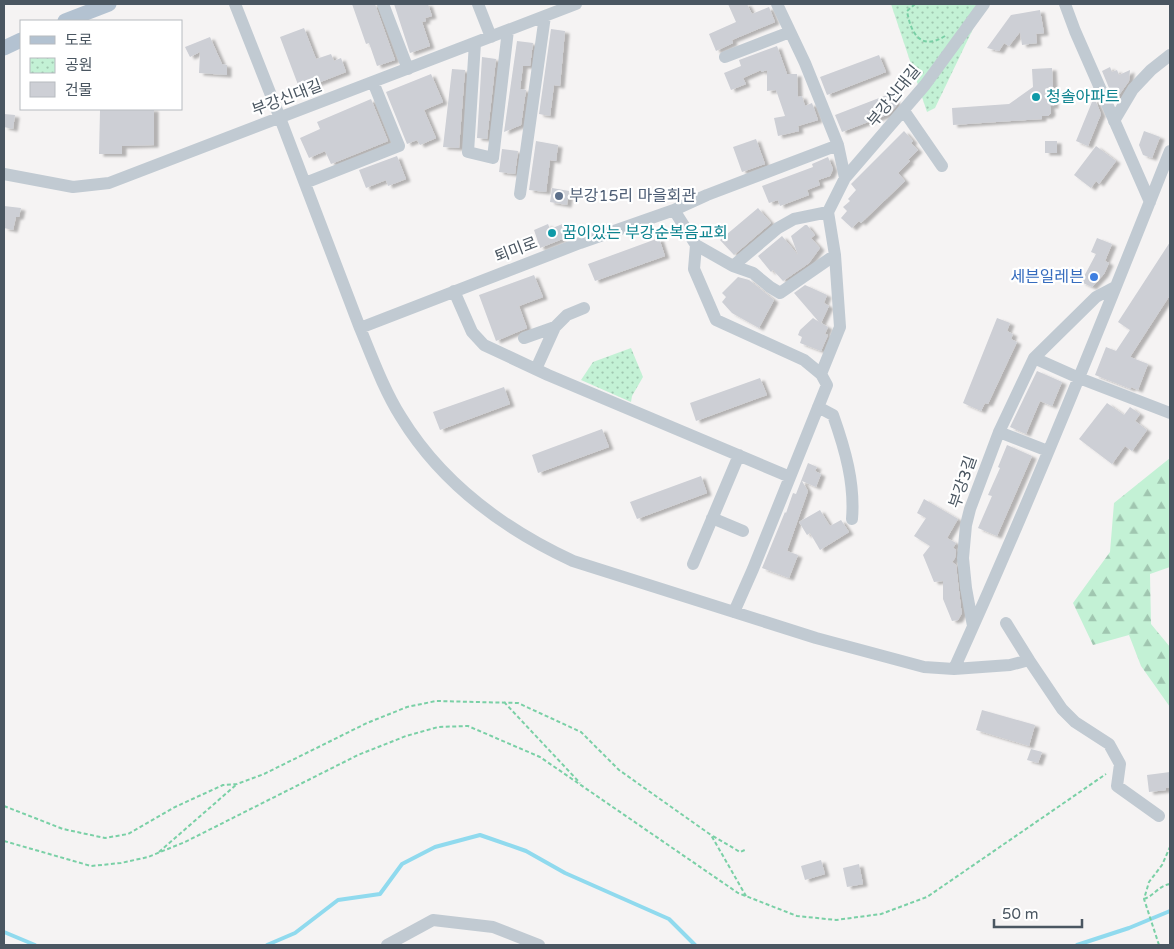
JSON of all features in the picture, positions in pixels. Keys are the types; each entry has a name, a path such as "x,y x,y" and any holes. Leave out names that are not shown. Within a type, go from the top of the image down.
{"main road":[{"path":"68,20 109,4"},
{"path":"4,48 20,40"}],"street":[{"path":"235,4 360,328 400,416 422,449 460,489 496,518 539,545 573,561 816,638 924,667 954,669 1010,665 1029,660"},
{"path":"383,4 408,69"},
{"path":"478,4 491,37"},
{"name":"부강신대길","path":"4,174 73,187 109,183 576,4"},
{"path":"777,4 838,145 845,178 828,212 835,255 840,327 821,374"},
{"name":"부강신대길","path":"845,178 926,85 984,4"},
{"path":"1065,4 1150,202"},
{"path":"520,194 545,16"},
{"path":"475,43 468,152 493,158 508,30"},
{"path":"725,57 790,32"},
{"path":"1114,121 1133,89 1151,70 1170,55"},
{"path":"305,183 400,146 373,82"},
{"path":"904,111 942,166"},
{"path":"835,255 780,293 770,288 753,273 734,266 696,245 674,210 838,145"},
{"path":"954,669 1079,378 1114,287 1150,202 1166,173 1170,151"},
{"name":"퇴미로","path":"360,328 580,243 674,210"},
{"path":"734,266 778,228 794,219 828,212"},
{"path":"696,245 694,269 716,320 804,360 821,374 827,385 734,612"},
{"name":"부강3길","path":"973,626 963,558 966,525 970,509 999,432 1034,358 1096,297 1114,287"},
{"path":"454,291 472,332 484,345 790,477"},
{"path":"536,369 555,328 567,315 584,308"},
{"path":"524,338 555,328"},
{"path":"1034,358 1079,378 1170,413"},
{"path":"818,408 833,415 847,456 854,502 852,519"},
{"path":"999,432 1048,451"},
{"path":"693,564 739,455"},
{"path":"712,518 743,530"},
{"path":"1006,623 1062,709 1075,722 1109,744 1120,764 1117,786 1159,816"},
{"path":"387,945 433,920 493,927 539,945"}],"path":[{"path":"916,4 907,11 909,22 914,34 925,42 936,41 952,32 964,31"},
{"path":"4,806 64,828 105,838 128,834 175,807 223,785 237,784 264,774 367,723 407,707 436,701 504,702 518,703 581,732 619,770 711,835 740,852 747,849"},
{"path":"504,702 583,786"},
{"path":"4,841 92,866 121,863 157,853 202,834 358,755 406,736 438,727 468,726 540,757 677,852 746,896 797,916 836,920 881,914 927,897 1120,764"},
{"path":"157,853 237,784"},
{"path":"711,835 746,896"},
{"path":"1159,945 1144,899 1149,882 1162,864 1170,846"},
{"path":"1144,899 1149,898 1157,889 1170,884"}],"green space":[{"path":"891,4 985,4 935,108 927,112"},
{"path":"631,348 643,377 632,396 631,402 581,380 593,362"},
{"path":"1170,458 1170,567 1150,574 1151,624 1170,647 1170,707 1141,666 1129,635 1093,645 1073,603 1110,552 1114,503"}],"building":[{"path":"352,4 375,4 395,60 377,66 369,43 366,44"},
{"path":"394,4 428,4 432,16 425,18 426,21 422,22 430,46 410,53"},
{"path":"728,4 747,4 752,14 769,7 775,22 732,40 733,43 716,51 709,34 736,22"},
{"path":"1040,10 1044,33 1036,34 1037,43 1022,45 1020,32 1009,46 1004,43 999,51 987,48 1011,15"},
{"path":"304,28 316,59 331,54 334,61 341,58 346,72 300,90 280,37"},
{"path":"551,29 565,31 560,86 554,85 550,116 539,114"},
{"path":"210,37 222,64 227,65 227,75 199,73 200,52 190,57 185,47"},
{"path":"517,41 533,43 530,66 523,66 520,89 526,90 521,125 504,132"},
{"path":"777,46 787,74 797,74 798,97 802,96 805,106 812,103 818,120 798,126 799,131 778,136 774,118 785,116 776,90 767,91 767,70 761,72 761,70 743,78 746,84 731,90 724,73 741,66 739,60"},
{"path":"879,55 886,72 827,95 820,77"},
{"path":"482,57 496,59 487,139 477,138"},
{"path":"1110,67 1112,72 1117,70 1119,75 1130,70 1129,81 1118,99 1114,100 1102,71"},
{"name":"청솔아파트","path":"1052,68 1054,106 1050,106 1051,113 1048,116 1042,116 1042,119 953,125 952,108 1009,104 1033,87 1032,69"},
{"path":"452,69 465,70 459,148 443,147"},
{"path":"431,74 443,102 424,110 436,138 420,145 417,140 407,144 386,92"},
{"path":"892,93 897,105 889,114 842,132 835,115"},
{"path":"1094,97 1101,114 1088,146 1076,141"},
{"path":"371,99 388,141 331,164 325,151 309,158 300,138 320,129 317,122"},
{"path":"100,110 154,110 154,145 122,146 122,154 99,154"},
{"path":"4,114 15,115 13,129 4,127"},
{"path":"904,131 918,150 898,173 905,181 861,223 859,221 852,228 841,218 847,211 843,207 850,201 848,199 856,190 851,184"},
{"path":"1144,131 1160,137 1152,158 1143,155 1139,145"},
{"path":"756,139 765,164 742,172 733,147"},
{"path":"536,141 558,145 556,161 550,160 546,192 529,190"},
{"path":"1045,141 1057,141 1057,153 1045,153"},
{"path":"1096,146 1116,161 1099,184 1096,181 1091,188 1074,175"},
{"path":"502,149 518,151 515,174 499,172"},
{"path":"397,156 406,179 388,186 386,180 366,188 359,170"},
{"path":"828,157 833,169 830,176 818,180 820,185 807,190 809,195 780,206 778,200 769,203 762,186 813,167 812,164"},
{"name":"부강15리 마을회관","path":"552,188 569,191 567,205 550,202"},
{"path":"4,206 21,208 19,217 16,217 13,230 4,228"},
{"path":"758,208 771,223 734,255 720,240"},
{"name":"꿈이있는 부강순복음교회","path":"565,223 570,236 540,248 534,230 548,224 550,229"},
{"path":"805,225 815,235 811,238 820,248 809,263 783,281 773,270 771,272 758,256 782,236 798,255 791,236"},
{"path":"659,238 665,256 595,281 588,264"},
{"path":"1097,238 1112,244 1105,261 1109,263 1104,274 1092,287 1081,282 1096,254 1091,252"},
{"path":"1170,242 1170,295 1130,357 1148,364 1138,390 1095,375 1106,347 1116,351 1130,330 1118,322"},
{"path":"534,275 543,297 519,306 527,328 496,341 479,295"},
{"path":"738,277 749,280 774,300 759,328 732,313 722,302 726,297 722,293"},
{"path":"805,285 827,295 824,303 829,306 821,323 828,327 825,334 828,335 821,351 800,343 802,337 798,335 800,330 813,318 819,322 794,293"},
{"path":"997,318 1010,323 1007,331 1013,334 1011,339 1017,342 988,404 985,403 981,411 963,403"},
{"path":"1037,371 1062,382 1052,406 1040,401 1026,434 1010,427"},
{"path":"760,378 767,395 696,421 690,403"},
{"path":"504,387 510,404 440,430 433,412"},
{"path":"1107,403 1124,415 1130,407 1140,414 1135,421 1147,430 1132,451 1125,446 1112,464 1079,439"},
{"path":"602,429 609,447 538,473 532,455"},
{"path":"1007,445 1032,456 997,536 978,528 992,496 988,495 1000,468 998,467"},
{"path":"808,463 817,467 815,471 821,474 816,487 802,481 808,491 787,551 798,555 789,578 762,568 793,493 796,494"},
{"path":"701,476 707,493 637,519 630,502"},
{"path":"924,499 958,519 947,538 956,543 953,548 956,550 955,558 952,562 956,565 962,613 958,620 952,621 943,599 943,581 934,582 923,555 930,546 914,536 926,518 917,513"},
{"path":"820,510 830,526 841,520 849,532 820,550 810,533 807,535 799,522"},
{"path":"982,710 1035,725 1029,746 976,730"},
{"path":"1031,749 1042,752 1038,763 1027,760"},
{"path":"1170,772 1170,787 1166,788 1166,790 1149,792 1147,775"},
{"path":"821,860 825,874 805,880 801,866"},
{"path":"859,864 863,884 847,887 843,868"}],"waterway":[{"path":"267,945 295,933 338,900 380,894 402,864 435,847 480,835 526,851 565,873 669,919 695,945"},
{"path":"1077,945 1129,928 1170,911"},
{"path":"4,932 35,945"}],"place":[{"name":"청솔아파트","path":"1036,97"},
{"name":"부강15리 마을회관","path":"559,196"},
{"name":"꿈이있는 부강순복음교회","path":"552,233"},
{"name":"세븐일레븐","path":"1094,277"}]}
